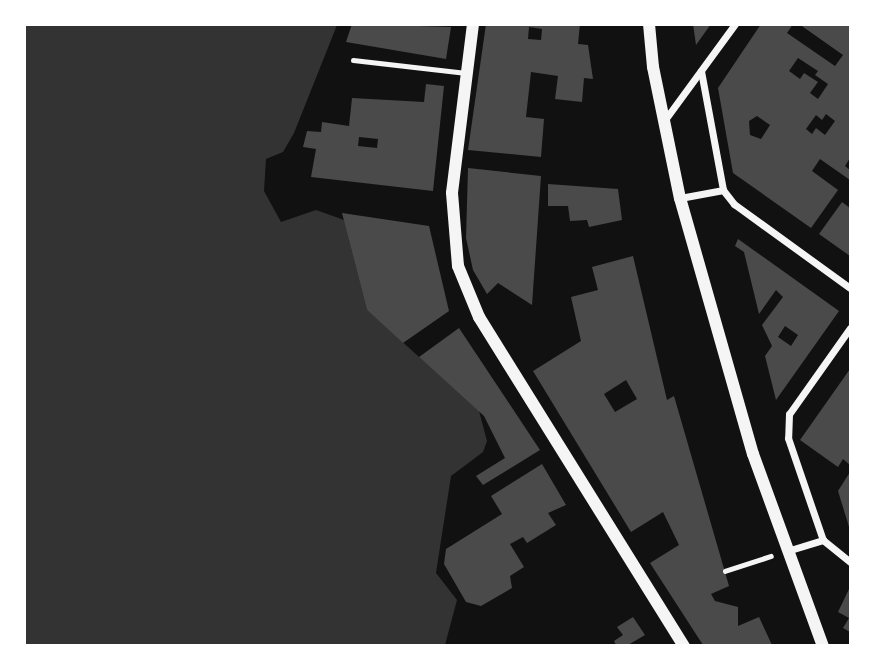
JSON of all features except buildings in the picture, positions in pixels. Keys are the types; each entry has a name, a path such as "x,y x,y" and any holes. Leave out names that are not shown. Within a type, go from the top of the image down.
{"street":[{"path":"473,24 452,193 458,266 479,317 684,646"},
{"path":"649,24 663,121 680,198 745,426 786,551 823,646"},
{"path":"663,121 735,24"},
{"path":"701,71 723,190 734,204 850,288"},
{"path":"680,198 723,190"},
{"path":"850,328 789,414 788,438 823,540 850,562"},
{"path":"786,551 823,540"}],"lane":[{"path":"353,60 466,73"}],"path":[{"path":"725,571 771,556"}],"shaded area":[{"path":"24,25 337,25 294,133 283,152 266,159 264,191 281,222 316,210 344,220 367,310 479,411 487,441 483,452 451,476 436,573 457,600 445,645 25,645"}]}
